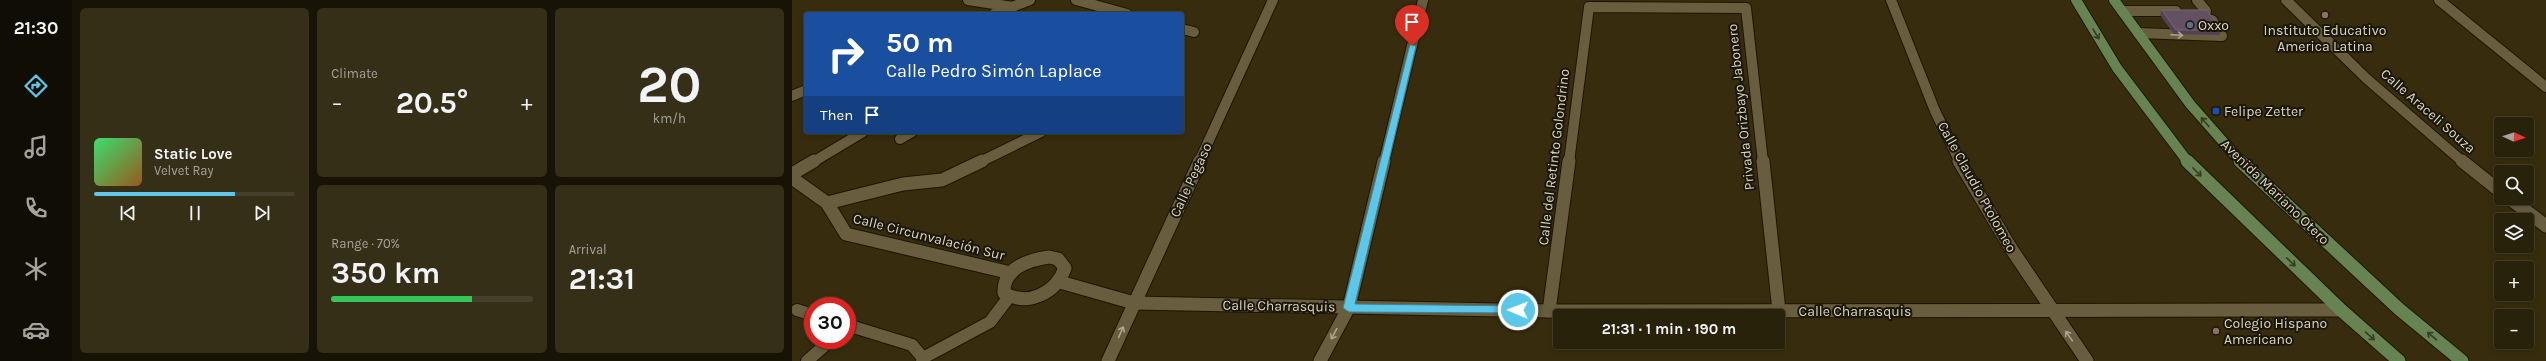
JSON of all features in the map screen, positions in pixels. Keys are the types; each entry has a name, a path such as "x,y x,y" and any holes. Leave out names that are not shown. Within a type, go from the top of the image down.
{"main road":[{"path":"2072,0 2079,4 2116,68 2193,168 2341,310 2400,361"},
{"name":"Avenida Mariano Otero","path":"2114,0 2190,104 2244,165 2399,309 2462,361"}],"street":[{"path":"968,0 1013,6"},
{"path":"999,12 1030,0"},
{"path":"1076,0 1121,12"},
{"name":"Calle Pegaso","path":"1108,361 1273,0"},
{"path":"1320,361 1349,308 1424,0"},
{"name":"Calle Claudio Ptolomeo","path":"1891,0 1927,92 1961,164 2051,310 2087,361"},
{"name":"Calle Araceli Souza","path":"2286,0 2367,78 2419,125 2494,186"},
{"path":"2439,0 2546,87"},
{"name":"Calle del Retinto Golondrino","path":"1549,311 1589,7"},
{"name":"Privada Orizbayo Jabonero","path":"1589,7 1746,8 1779,309"},
{"path":"1184,30 1194,32"},
{"path":"792,96 804,91"},
{"path":"792,174 859,134"},
{"path":"900,139 909,134"},
{"path":"827,203 903,184 942,180 1038,134"},
{"name":"Calle Circunvalación Sur","path":"792,178 827,203 846,234 1011,273"},
{"path":"2518,205 2546,226"},
{"path":"1050,257 1058,259 1065,268 1060,282 1035,297 1025,299 1009,297 1004,293 1003,287 1011,273 1034,260 1050,257"},
{"name":"Calle Charrasquis","path":"1060,282 1134,303 1553,311"},
{"name":"Calle Charrasquis","path":"1785,312 2341,310"}],"lane":[{"path":"2138,33 2222,36 2197,0"},
{"path":"2122,11 2206,11"},
{"path":"856,329 912,345 923,360 990,322 1009,297"},
{"path":"797,310 804,312"},
{"path":"807,361 821,349"}],"building":[{"name":"Oxxo","path":"2162,10 2207,10 2222,30 2176,30"}],"place":[{"name":"Instituto Educativo America Latina","path":"2325,15"},
{"name":"Oxxo","path":"2190,25"},
{"name":"Felipe Zetter","path":"2216,111"},
{"name":"Colegio Hispano Americano","path":"2216,331"}],"route":[{"path":"1412,46 1349,308 1518,310"}]}
